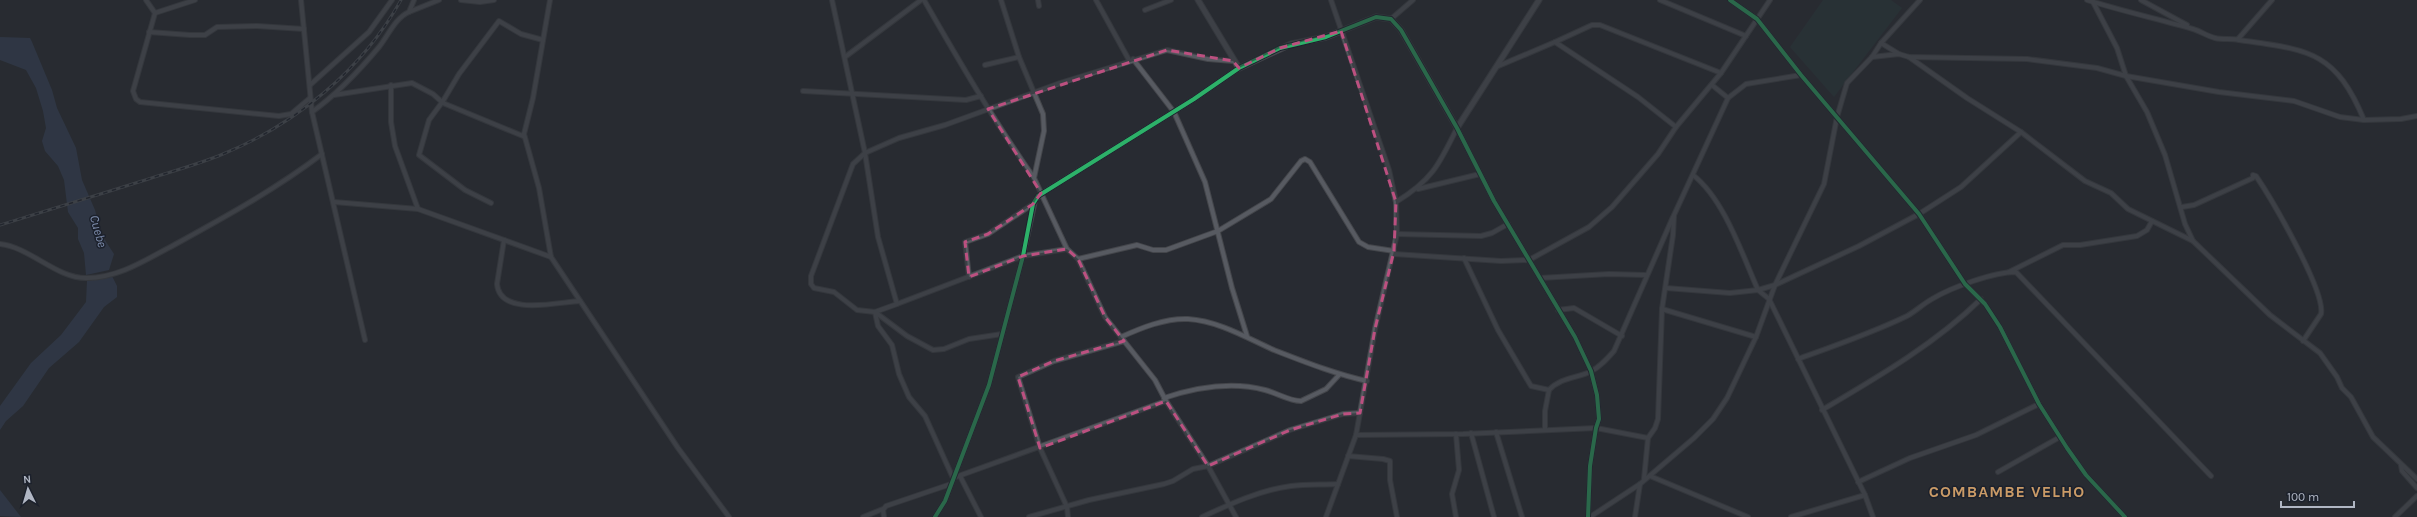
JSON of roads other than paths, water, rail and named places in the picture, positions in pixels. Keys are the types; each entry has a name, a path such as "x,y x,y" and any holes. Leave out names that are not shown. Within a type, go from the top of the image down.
{"street":[{"path":"146,0 155,13"},
{"path":"155,13 195,0"},
{"path":"301,0 312,112 334,202 347,268 365,340"},
{"path":"310,85 369,32 392,0"},
{"path":"408,12 414,0"},
{"path":"312,112 334,96 378,47 402,15 438,0"},
{"path":"461,0 480,2 494,0"},
{"path":"550,0 524,134 539,188 551,257 678,448 729,517"},
{"path":"832,0 865,153 878,238 897,304"},
{"path":"845,57 921,0"},
{"path":"924,0 988,109 1034,178 1067,249 1078,259 1105,317 1155,380 1165,399 1208,466 1236,517"},
{"path":"1001,0 1019,57 1044,122 1034,178"},
{"path":"1038,0 1040,6"},
{"path":"1096,0 1131,60 1174,112 1205,182 1232,288 1247,336"},
{"path":"1145,10 1171,0"},
{"path":"1198,0 1238,68"},
{"path":"1326,517 1356,435 1367,381 1375,329 1394,253 1397,234 1396,202 1386,163 1331,0"},
{"path":"1391,19 1413,0"},
{"path":"1418,189 1443,157 1457,128 1539,0"},
{"path":"1660,0 1746,36"},
{"path":"1730,0 1757,19 1801,75 1919,214 1965,284 1981,299 2000,327 2039,404 2086,475 2126,517"},
{"path":"1078,259 1137,245 1153,250 1166,250 1218,231 1271,199 1301,161 1305,159 1310,162 1360,242 1368,247 1394,253 1464,258 1529,260 1600,219 1658,154 1676,127 1712,85 1770,0"},
{"path":"1589,517 1650,476 1713,419 1727,398 1756,337 1775,285 1824,184 1837,117 1847,83 1872,58 1881,43 1920,0"},
{"path":"2087,0 2195,29"},
{"path":"2141,0 2215,38 2238,39 2299,50 2318,56 2333,68 2344,82 2355,99 2364,120"},
{"path":"2238,39 2272,0"},
{"path":"2092,1 2100,13 2117,48 2126,76 2147,112 2165,155 2182,207 2185,224 2193,241 2235,284 2325,358 2342,388 2351,397 2373,437 2417,479"},
{"path":"155,13 133,91 136,99 140,102 279,116 291,114 310,98"},
{"path":"969,277 965,242 988,234 1033,204 1041,194 1174,112 1238,68 1280,48 1326,37 1376,18 1391,19 1401,30 1457,128 1480,174 1558,310 1590,371 1599,412 1590,466 1589,517"},
{"path":"491,204 465,190 419,155 429,120 443,102 459,74 499,21 521,34 543,40"},
{"path":"1496,67 1592,25 1600,25 1720,73"},
{"path":"149,32 205,35 217,27 257,26 304,29"},
{"path":"1554,42 1638,97 1676,127"},
{"path":"1881,43 1899,54 1909,57 2027,59 2097,68 2126,76 2218,92 2294,101 2340,117 2364,120 2401,119 2417,116"},
{"path":"1067,249 1023,256 875,312 857,310 834,292 814,288 810,280 853,164 865,153 899,138 945,125 1131,60 1170,50 1208,59 1233,61"},
{"path":"1872,58 1899,54"},
{"path":"985,65 1019,57"},
{"path":"1909,57 1967,98 2021,132 2085,181 2111,193 2128,209 2193,241"},
{"path":"1545,429 1545,411 1549,390 1554,385 1590,371 1609,357 1622,336 1646,275 1728,98 1746,84 1801,75"},
{"path":"334,96 391,85 412,83 443,102 523,136 524,134"},
{"path":"391,85 391,122 395,146 418,209"},
{"path":"1712,85 1728,98"},
{"path":"802,91 853,92 966,100 981,96"},
{"path":"1666,288 1704,292 1758,290 1775,285 1859,246 1919,214 1961,187 2021,132"},
{"path":"0,244 18,249 72,275 86,279 114,274 148,259 242,208 322,154"},
{"path":"1396,202 1418,189 1480,174"},
{"path":"1693,175 1706,187 1717,204 1758,290 1769,299 1822,410 1865,495 1873,517"},
{"path":"2182,207 2194,205 2253,178 2253,175 2256,176 2274,204 2317,292 2321,314 2303,341"},
{"path":"334,202 418,209 551,257"},
{"path":"935,517 951,484 980,410 1023,256 1033,204"},
{"path":"1644,479 1648,438 1655,428 1658,419 1662,308 1666,288 1674,215"},
{"path":"1798,359 1897,321 1932,298 1965,284 2009,272 2063,245 2080,245 2137,236 2147,230 2152,221"},
{"path":"1397,234 1481,236 1492,233 1508,224"},
{"path":"504,240 498,290 505,300 518,305 580,301"},
{"path":"1464,258 1498,330 1531,386 1549,390"},
{"path":"2009,272 2020,274 2211,476"},
{"path":"1540,278 1609,274 1646,275"},
{"path":"1822,410 1892,368 1958,321 1981,299"},
{"path":"1558,310 1574,308 1622,336"},
{"path":"1662,308 1756,337"},
{"path":"875,312 907,336 933,350 944,349 981,336 1002,334"},
{"path":"875,312 878,326 892,346 899,374 909,397 925,416 953,478"},
{"path":"1121,337 1160,323 1188,319 1247,336 1273,349 1339,374 1367,381"},
{"path":"1068,517 1067,507 1040,448 1018,377 1054,361 1124,341"},
{"path":"953,478 1040,448 1165,399 1196,390 1232,385 1266,390 1301,401 1326,389 1339,374"},
{"path":"1858,482 1910,458 1976,436 2039,404"},
{"path":"1029,517 1164,484 1193,469 1208,466 1290,430 1343,414 1360,413"},
{"path":"1356,435 1471,434 1545,429 1596,428 1648,438"},
{"path":"1496,432 1522,517"},
{"path":"1456,434 1459,470 1452,494 1456,517"},
{"path":"1471,434 1494,517"},
{"path":"1998,472 2022,460 2060,436"},
{"path":"1348,456 1383,458 1390,461 1390,480 1397,517"},
{"path":"2401,464 2402,471 2417,488"},
{"path":"960,476 981,517"},
{"path":"1650,476 1748,517"},
{"path":"863,517 883,509 888,505 951,484"},
{"path":"1202,517 1229,504 1291,486 1338,484"},
{"path":"1635,517 1640,484"},
{"path":"1791,517 1865,495"},
{"path":"2395,517 2417,496"},
{"path":"883,509 884,517"}],"water":[{"name":"Cuebe","path":"0,37 30,38 32,42 52,90 57,108 76,148 82,180 95,210 101,234 114,254 109,270 86,275 84,253 78,239 78,228 68,212 64,180 58,166 45,151 42,141 46,128 43,111 36,88 26,70 0,60"},
{"path":"112,276 117,286 117,297 104,307 79,342 49,368 23,406 6,421 0,430 0,406 31,363 61,335 86,302 87,281"},
{"path":"0,490 21,517 0,516"}],"railway":[{"path":"0,225 203,162 250,142 301,111 347,72 367,49 401,0"}],"district":[{"name":"COMBAMBE VELHO","path":"2007,491"}]}
